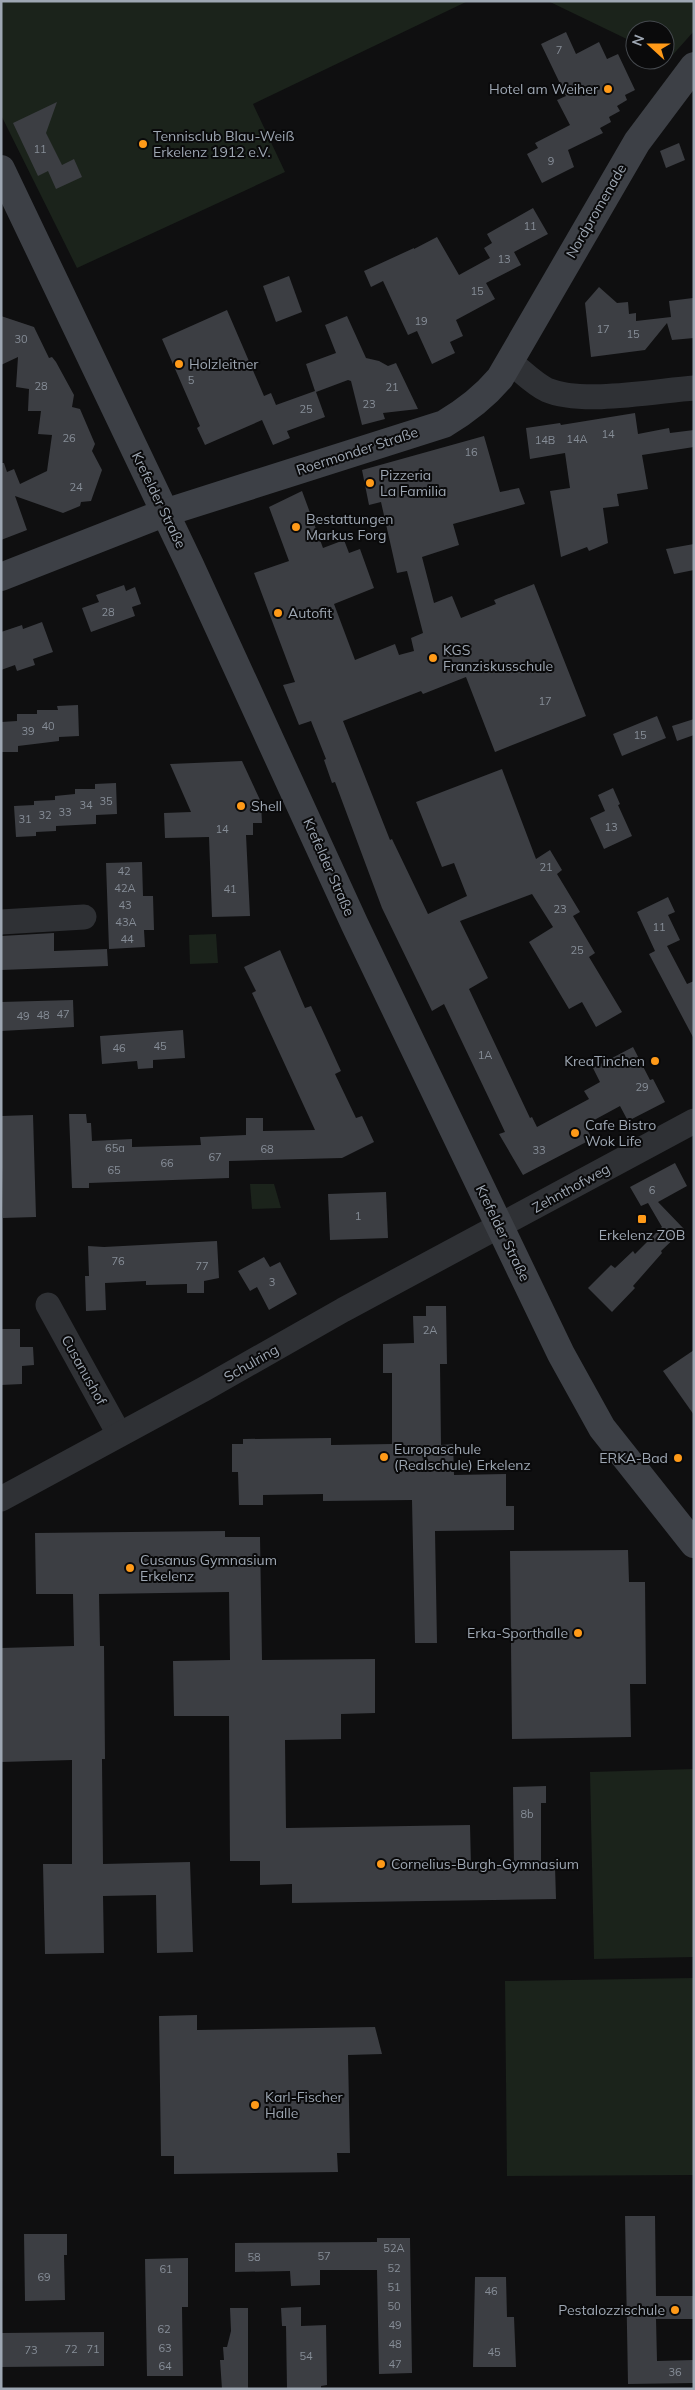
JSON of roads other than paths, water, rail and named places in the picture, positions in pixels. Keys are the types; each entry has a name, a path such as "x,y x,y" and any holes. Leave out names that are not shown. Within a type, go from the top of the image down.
{"main road":[{"name":"Nordpromenade","path":"510,362 637,142 694,66"},
{"name":"Krefelder Straße","path":"1,168 190,565 355,926 561,1354 602,1428 694,1544"},
{"name":"Roermonder Straße","path":"1,577 164,513 444,424 462,414 489,391 510,362"}],"street":[{"path":"510,362 537,384 562,394 608,396 694,388"},
{"path":"1,922 84,917"},
{"name":"Zehnthofweg","path":"500,1225 694,1121"},
{"name":"Schulring","path":"1,1499 500,1225"},
{"name":"Cusanushof","path":"48,1305 119,1434"}],"place":[{"name":"Hotel am Weiher","path":"608,89"},
{"name":"Tennisclub Blau-Weiß Erkelenz 1912 e.V.","path":"143,144"},
{"name":"Holzleitner","path":"179,364"},
{"name":"Pizzeria La Familia","path":"370,483"},
{"name":"Bestattungen Markus Forg","path":"296,527"},
{"name":"Autofit","path":"278,613"},
{"name":"KGS Franziskusschule","path":"433,658"},
{"name":"Shell","path":"241,806"},
{"name":"KreaTinchen","path":"655,1061"},
{"name":"Cafe Bistro Wok Life","path":"575,1133"},
{"name":"Erkelenz ZOB","path":"642,1219"},
{"name":"Europaschule (Realschule) Erkelenz","path":"384,1457"},
{"name":"ERKA-Bad","path":"678,1458"},
{"name":"Cusanus Gymnasium Erkelenz","path":"130,1568"},
{"name":"Erka-Sporthalle","path":"578,1633"},
{"name":"Cornelius-Burgh-Gymnasium","path":"381,1864"},
{"name":"Karl-Fischer Halle","path":"255,2105"},
{"name":"Pestalozzischule","path":"675,2310"}]}
